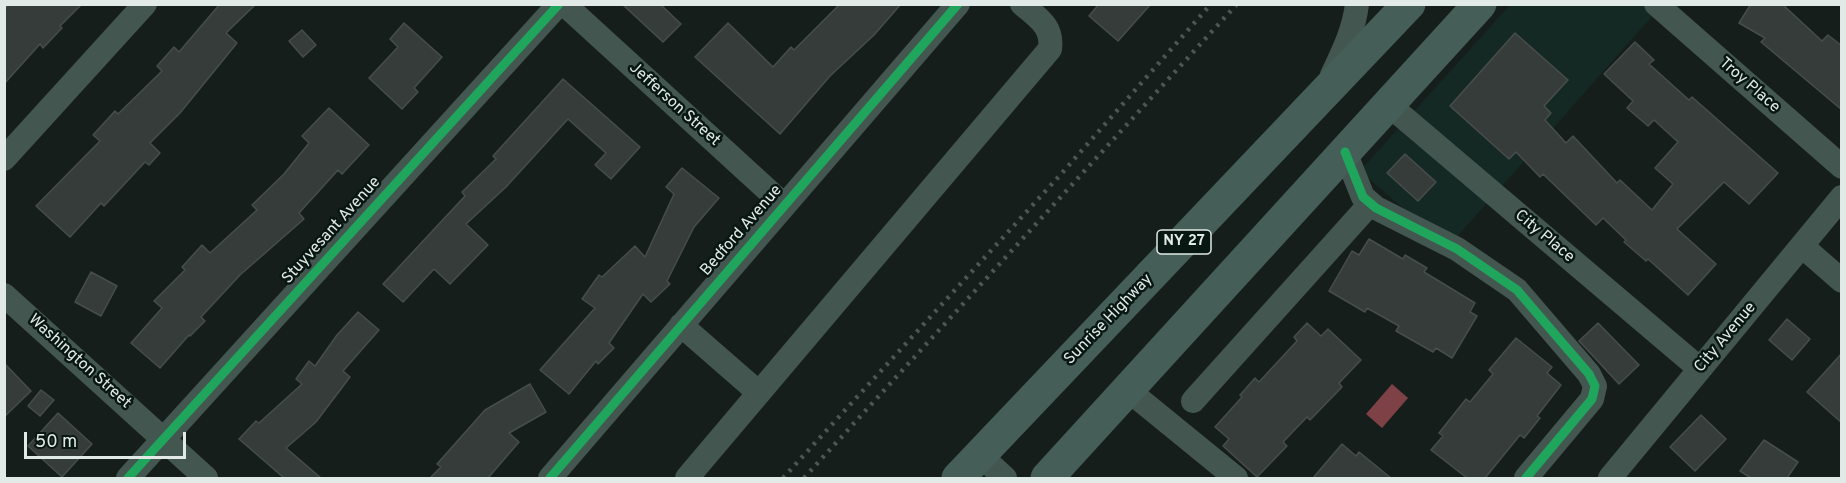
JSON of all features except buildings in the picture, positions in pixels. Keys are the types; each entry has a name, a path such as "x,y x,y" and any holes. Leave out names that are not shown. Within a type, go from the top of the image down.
{"highway":[{"name":"Sunrise Highway","path":"958,478 1409,4"},
{"path":"1047,478 1480,4"}],"street":[{"path":"4,159 145,4"},
{"name":"Stuyvesant Avenue","path":"128,478 559,4"},
{"name":"Jefferson Street","path":"564,4 784,205"},
{"name":"Bedford Avenue","path":"549,478 958,4"},
{"path":"687,478 1050,49 1052,38 1047,26 1022,4"},
{"path":"1320,99 1345,50 1355,21 1357,4"},
{"name":"Troy Place","path":"1656,4 1842,167"},
{"name":"City Place","path":"1389,105 1700,369"},
{"path":"1345,152 1363,198 1370,204 1457,249 1517,290 1589,374 1595,386 1592,399 1526,478"},
{"name":"City Avenue","path":"1610,478 1842,197"},
{"path":"1193,401 1370,204"},
{"path":"1802,246 1842,281"},
{"name":"Washington Street","path":"4,295 206,478"},
{"path":"681,325 759,393"},
{"path":"1128,390 1236,478"},
{"path":"980,455 1005,478"}],"shaded area":[{"path":"1510,5 1662,5 1448,247 1360,171"},
{"path":"1392,384 1408,398 1382,428 1366,414"}],"railway":[{"path":"783,478 1062,173 1211,4"},
{"path":"804,478 1237,4"}],"cycle path":[{"path":"128,478 559,4"},
{"path":"550,478 958,4"},
{"path":"1345,152 1363,197 1376,208 1457,249 1517,290 1589,374 1595,386 1592,399 1526,478"}]}
